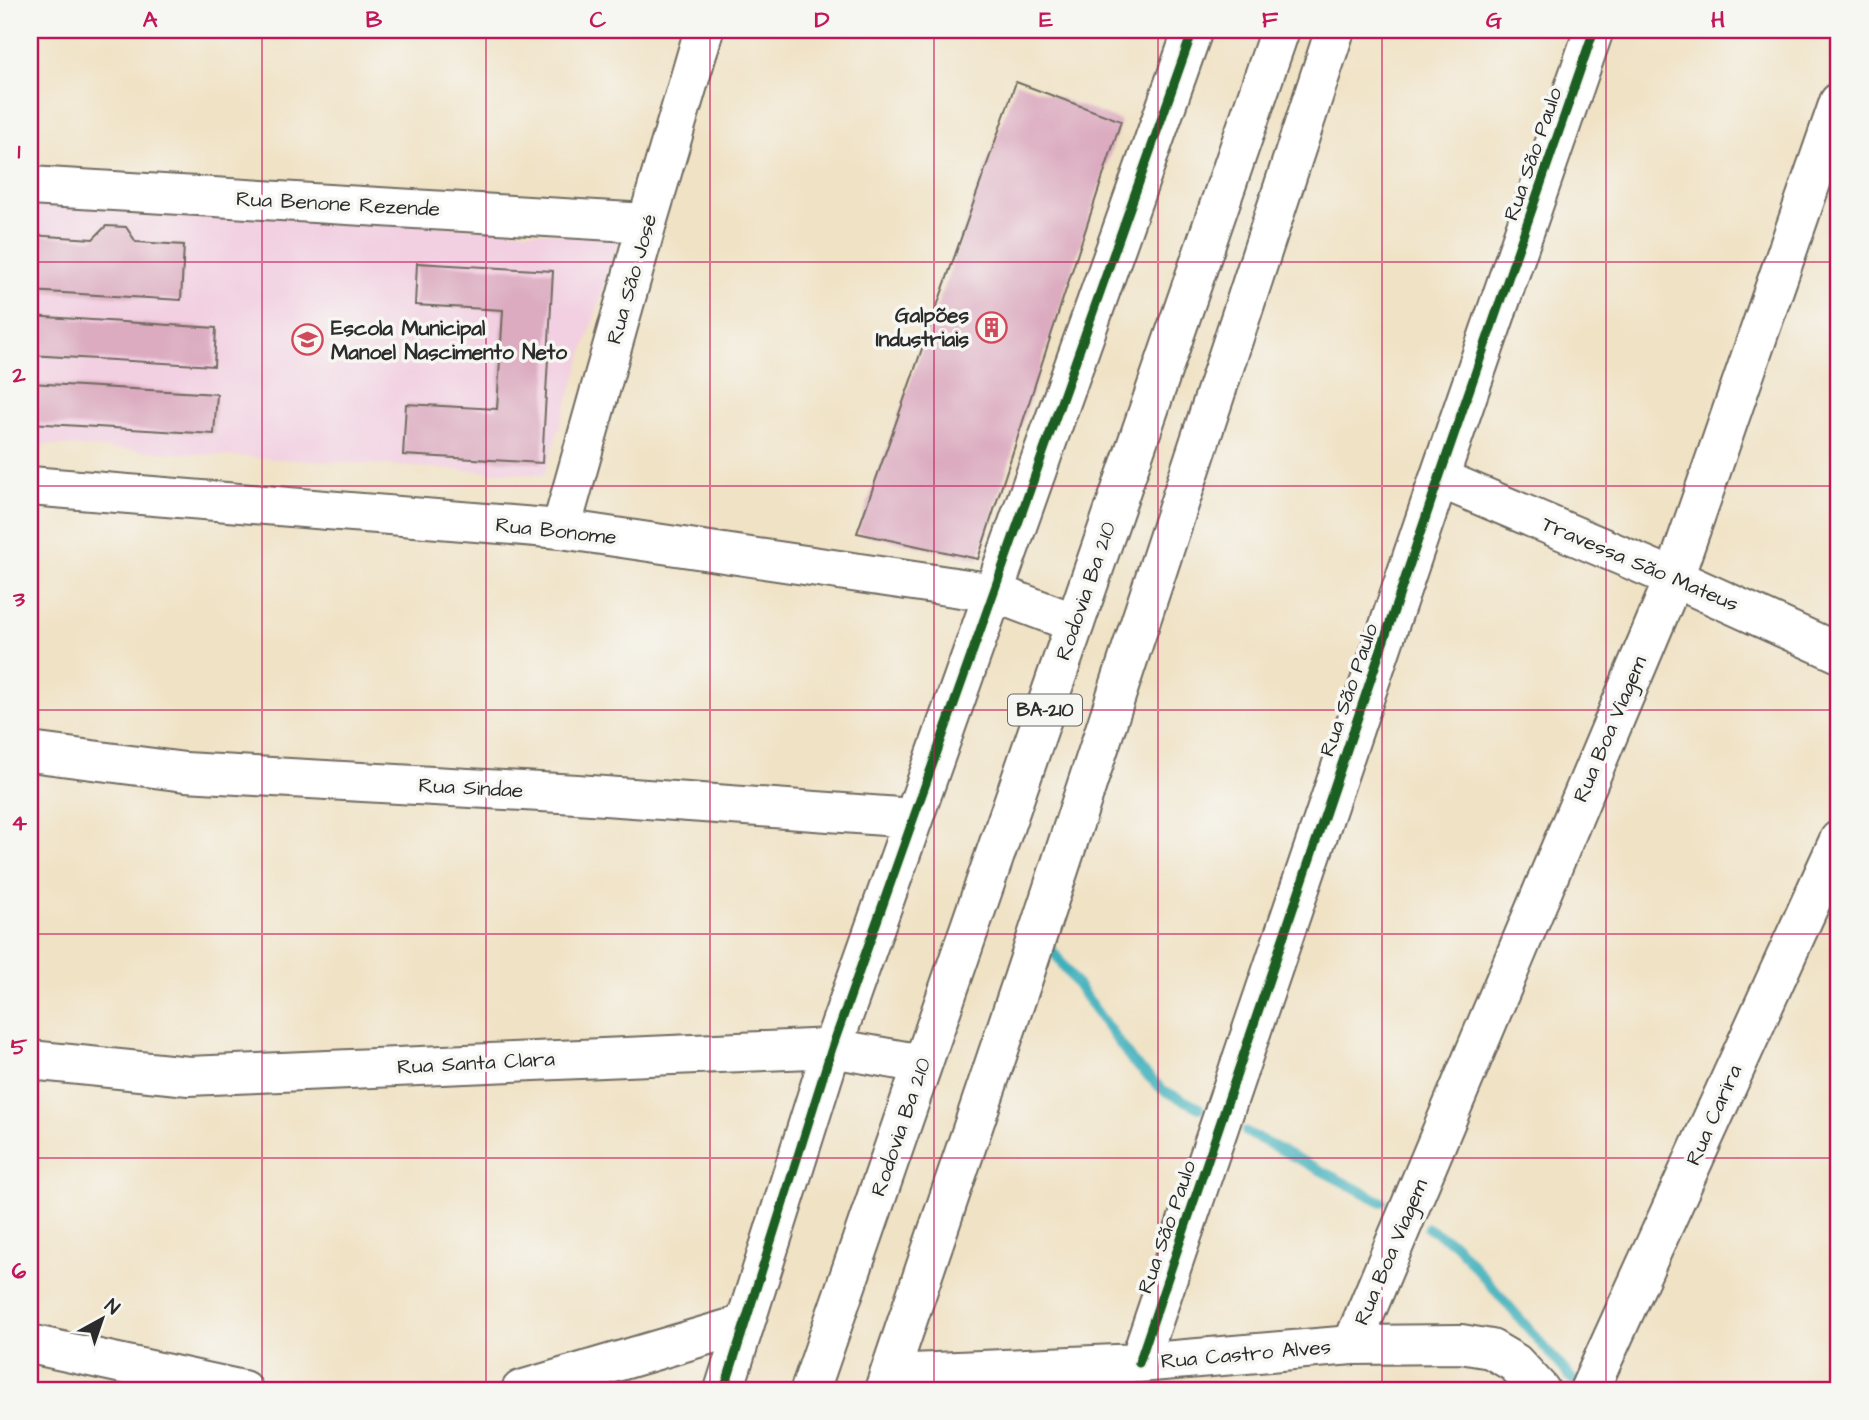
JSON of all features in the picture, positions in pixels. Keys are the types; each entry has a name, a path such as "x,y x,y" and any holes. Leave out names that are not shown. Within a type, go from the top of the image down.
{"street":[{"name":"Rua São José","path":"561,529 647,223 705,30"},
{"path":"724,1390 832,1048 1193,30"},
{"name":"Rodovia Ba 210","path":"810,1390 1280,30"},
{"path":"886,1382 1023,979 1335,30"},
{"name":"Rua São Paulo","path":"1139,1363 1594,30"},
{"name":"Rua Boa Viagem","path":"1352,1345 1674,578 1839,102"},
{"name":"Rua Benone Rezende","path":"30,186 647,223"},
{"name":"Travessa São Mateus","path":"1439,478 1674,578 1839,653"},
{"name":"Rua Bonome","path":"30,486 561,529 995,593 1075,623"},
{"name":"Rua Sindae","path":"30,752 185,772 576,794 913,818"},
{"name":"Rua Carira","path":"1589,1390 1839,840"},
{"name":"Rua Santa Clara","path":"30,1059 57,1064 189,1076 832,1048 922,1064"},
{"path":"521,1390 745,1324"},
{"path":"30,1344 243,1390"},
{"name":"Rua Castro Alves","path":"886,1382 1352,1345 1461,1344 1492,1349 1515,1363 1540,1390"}],"shaded area":[{"name":"Escola Municipal Manoel Nascimento Neto","path":"30,200 620,237 544,475 30,444"}],"building":[{"name":"Galpões Industriais","path":"1016,82 1121,121 978,559 857,533"},
{"path":"106,226 126,227 136,242 184,245 181,300 30,291 30,235 93,239"},
{"path":"417,263 553,271 542,463 403,455 406,404 497,409 503,310 415,305"},
{"path":"30,316 216,328 214,366 30,355"},
{"path":"30,383 217,394 214,434 30,423"}],"waterway":[{"path":"1049,946 1133,1062 1163,1090 1199,1108"},
{"path":"1246,1132 1382,1202"},
{"path":"1428,1228 1455,1244 1574,1381"}],"cycle path":[{"path":"724,1390 832,1048 1193,30"},
{"path":"1139,1363 1594,30"}],"place":[{"name":"Galpões Industriais","path":"992,327"},
{"name":"Escola Municipal Manoel Nascimento Neto","path":"308,340"}]}
